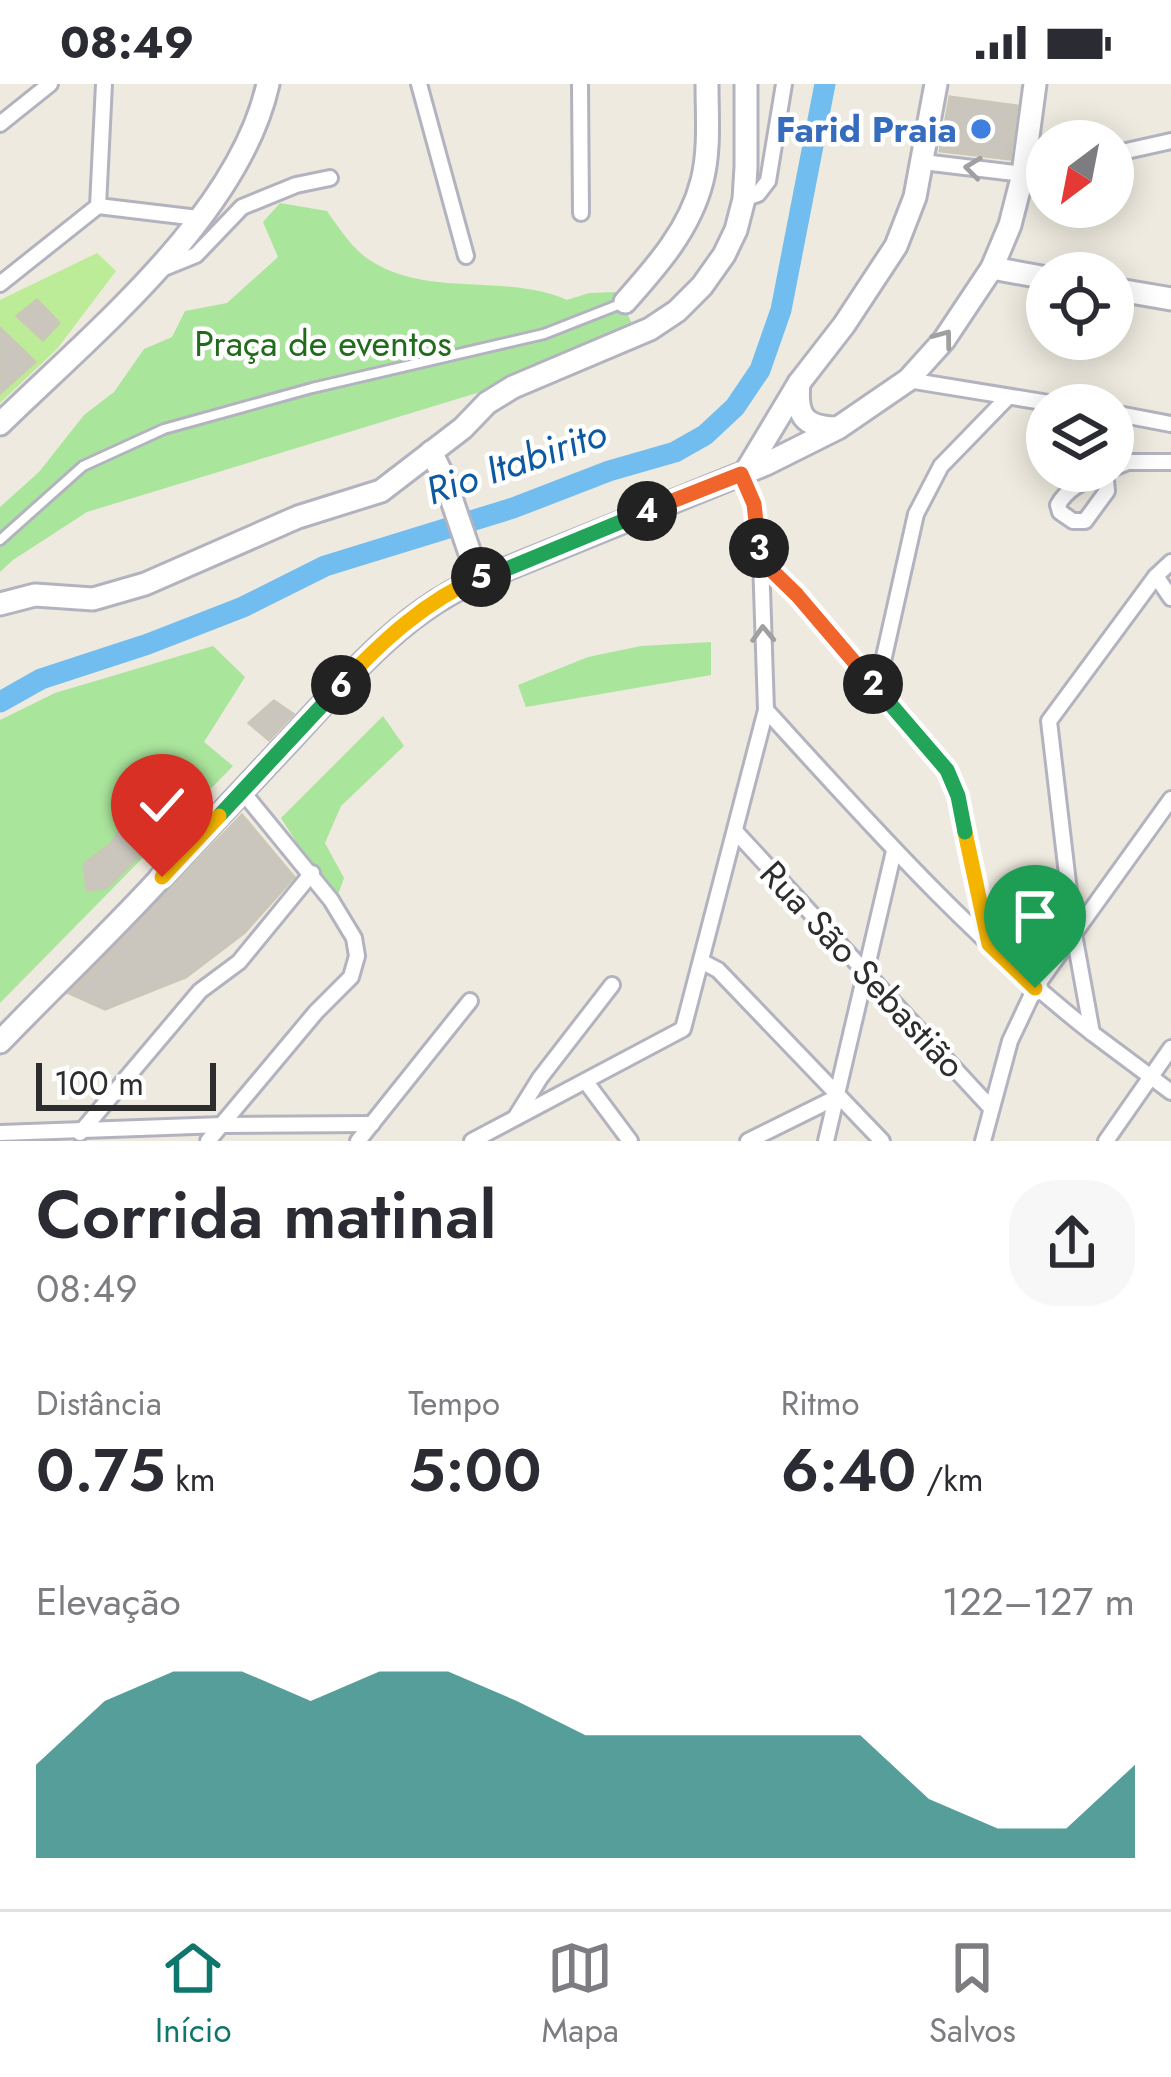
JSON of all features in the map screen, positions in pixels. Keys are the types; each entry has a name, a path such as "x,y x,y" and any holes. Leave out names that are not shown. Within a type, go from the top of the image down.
{"main road":[{"path":"0,424 153,273 199,218 254,130 268,84"},
{"path":"625,302 672,245 696,198 704,165 707,84"},
{"path":"0,604 34,595 93,599 145,584 298,517 380,490 513,386 650,329 677,311 702,286 736,230 744,200 746,84"},
{"path":"743,473 799,383 896,246 915,197 935,84"},
{"path":"0,1042 151,889 373,651 420,612 478,578 743,473 838,428 908,380 944,340 992,268 1010,225 1023,174 1035,84"},
{"path":"992,268 1026,274"},
{"path":"1134,293 1171,299"},
{"path":"799,383 803,418 838,428"},
{"path":"447,485 452,452 463,428"},
{"path":"431,452 478,578"},
{"path":"405,472 426,472 447,485"}],"street":[{"path":"0,124 50,84"},
{"path":"98,206 104,84"},
{"path":"419,84 466,256"},
{"path":"580,84 581,213"},
{"path":"744,200 758,194 768,181 784,84"},
{"path":"1134,149 1171,141"},
{"path":"923,163 1026,173"},
{"path":"153,273 196,256 242,207 296,185 330,178"},
{"path":"0,284 98,206 199,218"},
{"path":"908,380 1026,400"},
{"path":"877,688 916,514 941,466 1007,397"},
{"path":"1134,417 1171,424"},
{"path":"1134,462 1171,462"},
{"path":"472,1141 682,1029 766,710 760,559 754,504 743,473"},
{"path":"760,559 797,595 947,770 954,782 989,944"},
{"path":"1092,1033 1074,934 1049,721 1170,561"},
{"path":"1156,575 1171,598"},
{"path":"766,710 894,851 1035,988 1171,1092"},
{"path":"208,1141 351,976 357,956 354,938 312,873 242,790"},
{"path":"983,1141 1010,1041 1035,988 1171,799"},
{"name":"Rua São Sebastião","path":"735,832 990,1107"},
{"path":"826,1141 894,851"},
{"path":"77,1136 200,991 239,962 312,873"},
{"path":"701,961 718,970 882,1141"},
{"path":"517,1115 612,985"},
{"path":"358,1141 470,1001"},
{"path":"1106,1141 1171,1048"},
{"path":"586,1082 630,1141"},
{"path":"748,1141 837,1096"},
{"path":"0,1132 77,1136 222,1125 372,1124"}],"lane":[{"path":"0,539 83,466 164,429 312,388 544,334 625,302"}],"green space":[{"name":"Praça de eventos","path":"280,203 327,211 364,256 418,279 519,288 567,300 617,292 635,330 490,389 87,512 0,572 0,507 39,472 84,415 114,392 144,349 172,337 185,311 227,303 278,257 263,222"},
{"path":"97,253 116,271 57,349 0,403 0,300"},
{"path":"711,642 711,675 526,707 518,685 588,657 641,646"},
{"path":"213,646 245,677 204,742 233,766 0,1003 0,720 55,693"},
{"path":"383,716 404,746 341,806 325,843 344,878 335,903 281,818"}],"building":[{"name":"Farid Praia","path":"950,97 1017,106 1010,159 940,151"},
{"path":"37,300 59,323 43,340 17,316"},
{"path":"0,328 35,362 0,393"},
{"path":"274,701 293,714 269,740 249,723"},
{"path":"132,809 150,845 106,888 87,890 84,864 112,843"},
{"path":"242,815 294,877 244,933 186,977 105,1009 69,993"}],"waterway":[{"name":"Rio Itabirito","path":"0,702 41,679 243,607 325,566 513,508 609,471 675,452 705,435 735,407 760,370 781,310 825,84"}],"place":[{"name":"Farid Praia","path":"981,129"}],"route":[{"path":"162,877 373,651 420,612 478,578 741,474 754,504 760,559 797,595 954,782 989,944 1035,988"}]}
